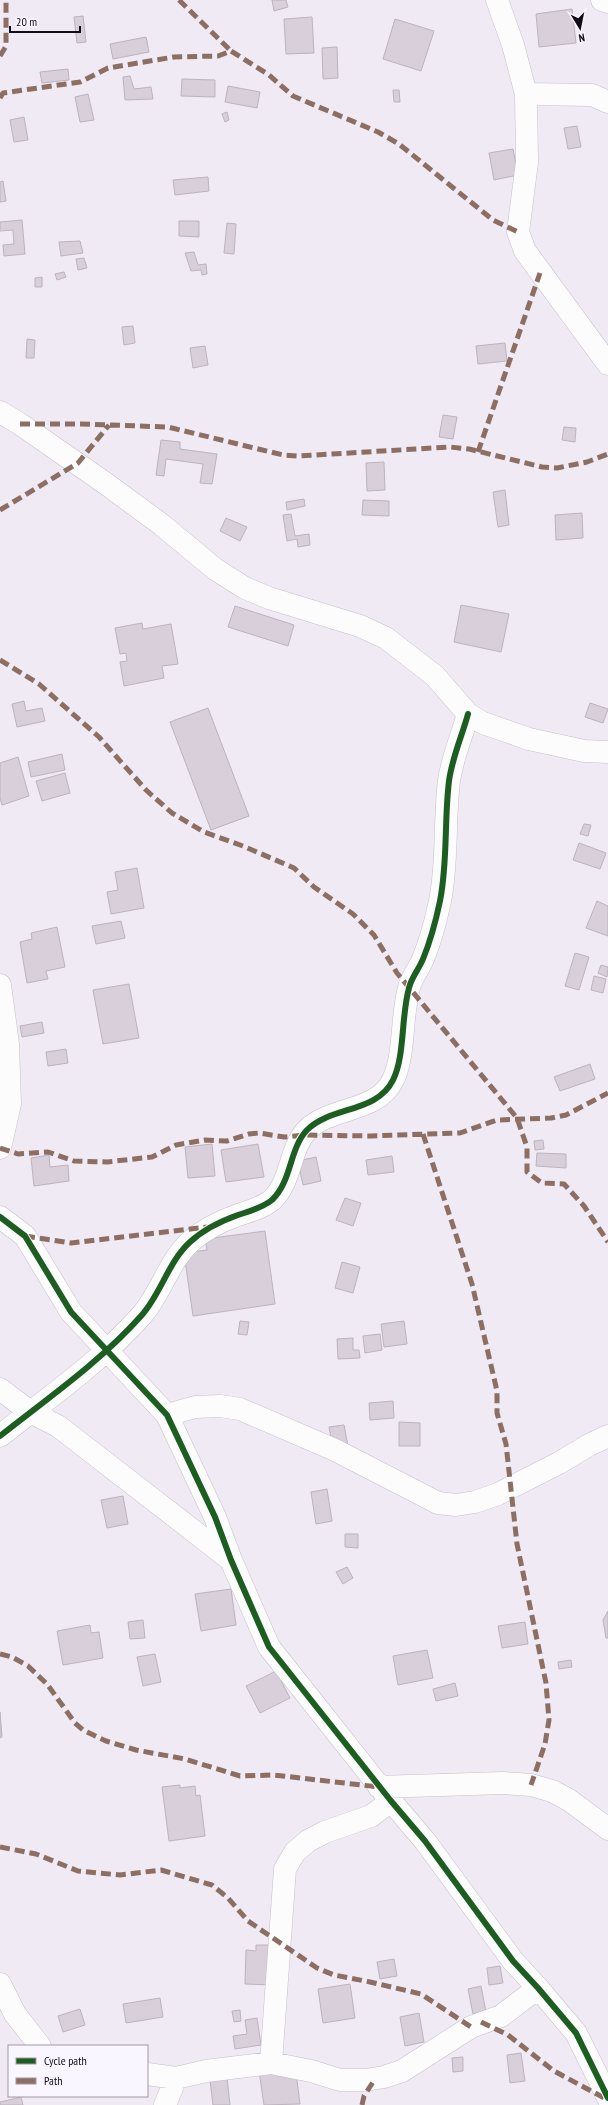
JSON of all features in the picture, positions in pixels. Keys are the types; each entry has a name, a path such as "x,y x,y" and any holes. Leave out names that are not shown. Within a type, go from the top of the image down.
{"street":[{"path":"497,0 513,45 526,94 527,162 518,232 525,251 608,364"},
{"path":"602,0 608,2"},
{"path":"526,94 592,95 608,102"},
{"path":"0,412 106,483 162,525 215,570 246,588 269,598 360,626 386,638 435,676 468,714 483,722 529,739 584,751 608,752"},
{"path":"0,1436 106,1351 147,1309 178,1256 188,1244 213,1227 236,1216 256,1210 271,1201 283,1187 297,1147 310,1128 325,1119 369,1103 384,1092 393,1081 398,1067 402,1022 409,986 424,958 440,902 446,854 448,783 452,762 458,748 468,714"},
{"path":"0,985 8,1044 10,1104 0,1148"},
{"path":"0,1217 25,1236 44,1265 71,1312 167,1415 215,1517 231,1560 269,1647 385,1794 425,1841 513,1961 538,1988 576,2034 608,2098"},
{"path":"0,1389 30,1412 58,1426 231,1560"},
{"path":"167,1415 195,1407 220,1406 240,1409 335,1450 438,1503 456,1505 475,1502 510,1489 608,1436"},
{"path":"385,1794 502,1783 531,1785 552,1791 569,1800 608,1829"},
{"path":"271,2063 285,1869 295,1852 308,1841 325,1832 371,1816 385,1794"},
{"path":"0,1984 16,2014 39,2045"},
{"path":"148,2074 176,2078 206,2071 271,2063 311,2071 340,2080 365,2080 384,2077 407,2067 471,2027 501,2016 538,1988"},
{"path":"165,2105 176,2078"}],"building":[{"path":"272,0 286,0 288,7 274,11"},
{"path":"572,9 576,43 539,47 536,14"},
{"path":"83,16 86,42 77,43 74,17"},
{"path":"312,17 314,53 286,54 284,19"},
{"path":"395,19 434,31 421,71 383,59"},
{"path":"146,37 149,52 113,59 110,44"},
{"path":"337,47 338,78 323,79 322,48"},
{"path":"68,69 69,80 42,83 40,72"},
{"path":"130,76 134,89 151,87 153,99 125,100 123,77"},
{"path":"182,79 215,80 215,97 181,96"},
{"path":"228,86 260,92 257,108 225,102"},
{"path":"393,90 399,90 400,102 394,102"},
{"path":"88,94 94,120 80,122 75,97"},
{"path":"227,112 229,120 225,122 222,114"},
{"path":"24,117 28,140 14,142 10,120"},
{"path":"577,126 581,147 568,149 564,128"},
{"path":"513,149 518,175 494,180 489,153"},
{"path":"208,177 209,191 175,195 173,180"},
{"path":"3,181 6,201 0,202 0,182"},
{"path":"22,220 25,254 4,256 3,245 14,244 13,230 0,231 0,222"},
{"path":"179,221 199,221 199,237 179,236"},
{"path":"227,223 236,224 234,254 224,253"},
{"path":"80,241 83,253 61,256 59,242"},
{"path":"194,252 198,265 206,264 207,274 202,275 201,270 191,271 185,253"},
{"path":"84,258 87,268 78,270 76,259"},
{"path":"64,272 66,277 57,280 55,274"},
{"path":"42,277 42,287 35,287 35,278"},
{"path":"133,326 135,343 124,345 122,327"},
{"path":"27,339 35,340 34,358 26,358"},
{"path":"505,343 507,361 478,364 476,346"},
{"path":"205,346 208,365 193,368 190,348"},
{"path":"443,415 457,417 453,439 439,437"},
{"path":"564,427 576,428 575,442 562,440"},
{"path":"161,440 180,442 180,449 217,454 212,484 200,483 203,464 166,459 164,476 156,475"},
{"path":"384,462 385,490 367,491 366,463"},
{"path":"505,490 509,525 498,527 493,492"},
{"path":"304,499 305,506 287,510 286,502"},
{"path":"363,500 389,501 389,516 362,515"},
{"path":"582,513 583,538 556,540 555,515"},
{"path":"291,514 295,536 309,534 310,545 298,547 297,539 287,541 283,515"},
{"path":"226,518 247,527 240,541 220,531"},
{"path":"461,605 509,614 501,652 454,642"},
{"path":"235,606 294,625 288,646 228,627"},
{"path":"142,623 143,629 171,624 178,664 162,666 164,678 124,686 120,662 127,661 126,653 120,654 115,628"},
{"path":"24,701 26,711 42,708 45,721 17,727 12,704"},
{"path":"590,703 608,709 603,723 585,717"},
{"path":"208,708 249,816 211,830 170,722"},
{"path":"62,754 65,770 31,777 28,762"},
{"path":"18,757 29,796 2,805 0,798 0,763"},
{"path":"65,773 70,793 42,801 36,781"},
{"path":"584,824 591,825 588,836 580,834"},
{"path":"579,843 606,853 600,869 573,860"},
{"path":"137,868 144,908 111,914 107,892 118,890 115,872"},
{"path":"597,901 608,906 608,936 586,928"},
{"path":"121,921 125,938 96,944 92,926"},
{"path":"57,927 65,967 46,971 48,979 27,983 20,942 32,939 31,933"},
{"path":"575,953 589,957 579,990 565,986"},
{"path":"601,965 608,967 607,977 598,973"},
{"path":"594,976 606,979 603,993 591,990"},
{"path":"129,984 139,1038 103,1044 93,990"},
{"path":"42,1022 44,1033 22,1037 20,1026"},
{"path":"66,1049 68,1063 48,1066 46,1052"},
{"path":"590,1064 595,1079 560,1091 554,1077"},
{"path":"543,1140 544,1149 535,1150 534,1141"},
{"path":"212,1144 215,1176 188,1178 185,1147"},
{"path":"258,1144 264,1177 226,1182 221,1150"},
{"path":"537,1153 566,1154 566,1168 536,1166"},
{"path":"49,1155 50,1167 68,1165 69,1181 34,1186 31,1158"},
{"path":"392,1156 394,1172 368,1175 366,1160"},
{"path":"316,1157 321,1181 303,1185 298,1161"},
{"path":"345,1198 361,1203 353,1226 336,1220"},
{"path":"265,1231 275,1304 193,1316 184,1253 207,1250 205,1239"},
{"path":"342,1262 360,1267 353,1293 335,1288"},
{"path":"240,1321 249,1322 247,1335 238,1334"},
{"path":"404,1321 407,1344 384,1347 381,1324"},
{"path":"380,1334 382,1350 365,1353 363,1336"},
{"path":"353,1338 353,1350 359,1350 360,1358 338,1359 337,1339"},
{"path":"393,1401 394,1418 370,1420 369,1403"},
{"path":"399,1422 420,1423 420,1446 399,1446"},
{"path":"344,1425 348,1446 333,1448 329,1427"},
{"path":"327,1489 332,1521 316,1524 311,1492"},
{"path":"123,1496 128,1524 107,1528 101,1500"},
{"path":"345,1534 358,1534 358,1548 345,1547"},
{"path":"347,1567 353,1578 343,1584 336,1572"},
{"path":"231,1589 236,1625 201,1631 195,1594"},
{"path":"608,1611 608,1638 606,1638 603,1620"},
{"path":"143,1620 145,1638 130,1639 128,1622"},
{"path":"525,1622 528,1644 502,1648 498,1626"},
{"path":"90,1625 91,1633 99,1632 103,1658 63,1665 57,1631"},
{"path":"427,1650 433,1678 398,1685 393,1656"},
{"path":"155,1654 161,1682 143,1686 137,1657"},
{"path":"571,1660 572,1667 559,1669 558,1662"},
{"path":"276,1671 290,1698 260,1713 246,1686"},
{"path":"455,1683 458,1696 436,1701 433,1689"},
{"path":"0,1712 2,1737 0,1738"},
{"path":"180,1785 180,1788 195,1786 196,1796 200,1795 205,1836 169,1841 162,1787"},
{"path":"256,1945 274,1945 273,1985 245,1984 246,1950 256,1951"},
{"path":"394,1959 397,1976 380,1979 377,1962"},
{"path":"500,1966 503,1983 489,1985 487,1968"},
{"path":"350,1984 355,2018 323,2023 318,1989"},
{"path":"481,1986 486,2012 473,2014 468,1989"},
{"path":"160,1998 163,2017 126,2023 123,2004"},
{"path":"80,2009 85,2025 63,2032 58,2016"},
{"path":"240,2010 241,2021 234,2022 232,2011"},
{"path":"419,2013 424,2042 405,2046 400,2017"},
{"path":"257,2018 261,2045 235,2049 233,2036 247,2034 245,2020"},
{"path":"521,2053 525,2081 510,2083 507,2055"},
{"path":"463,2057 463,2071 453,2072 452,2058"},
{"path":"277,2069 277,2076 296,2073 300,2104 264,2105 259,2071"},
{"path":"227,2078 230,2105 213,2105 210,2080"},
{"path":"21,2097 23,2105 0,2105 0,2102"}],"marked path":[{"path":"0,56 6,46 6,0"},
{"path":"179,0 231,51"},
{"path":"0,98 3,93 80,82 108,68 174,57 218,56 231,51 269,75 293,96 378,132 399,144 493,220 518,232"},
{"path":"478,452 540,273"},
{"path":"20,424 81,424 168,427 283,455 298,456 450,447 469,449 542,467 557,468 587,462 608,454"},
{"path":"0,510 78,463 109,425"},
{"path":"0,660 39,684 99,737 146,790 172,813 204,832 243,846 294,868 314,887 353,914 374,935 397,973 517,1118 527,1147 527,1172 542,1183 564,1184 584,1206 608,1242"},
{"path":"0,1148 18,1154 48,1152 74,1161 107,1162 152,1157 176,1145 205,1140 227,1141 249,1134 259,1133 284,1137 304,1135 371,1136 460,1133 497,1120 551,1118 566,1115 608,1093"},
{"path":"423,1134 472,1284 497,1391 497,1413 506,1444 517,1544 546,1683 549,1720 545,1744 531,1785"},
{"path":"25,1236 71,1243 207,1227"},
{"path":"0,1654 12,1657 28,1666 47,1684 75,1723 83,1730 106,1741 136,1750 185,1759 240,1776 274,1775 379,1787"},
{"path":"0,1847 36,1854 78,1871 120,1875 161,1870 212,1885 228,1898 248,1921 317,1968 334,1975 421,1994 471,2027"},
{"path":"481,2022 508,2035 554,2071 608,2100"},
{"path":"362,2105 364,2096 375,2079"}],"cycle path":[{"path":"0,1436 73,1379 125,1333 148,1307 170,1268 182,1250 190,1242 206,1230 219,1223 260,1207 272,1200 279,1192 287,1175 297,1146 307,1130 317,1122 365,1104 386,1091 397,1070 409,988 426,952 440,901 444,871 450,772 468,714"},
{"path":"0,1217 25,1236 71,1312 167,1415 215,1517 231,1560 269,1647 391,1801 425,1841 513,1961 576,2033 608,2098"}]}
